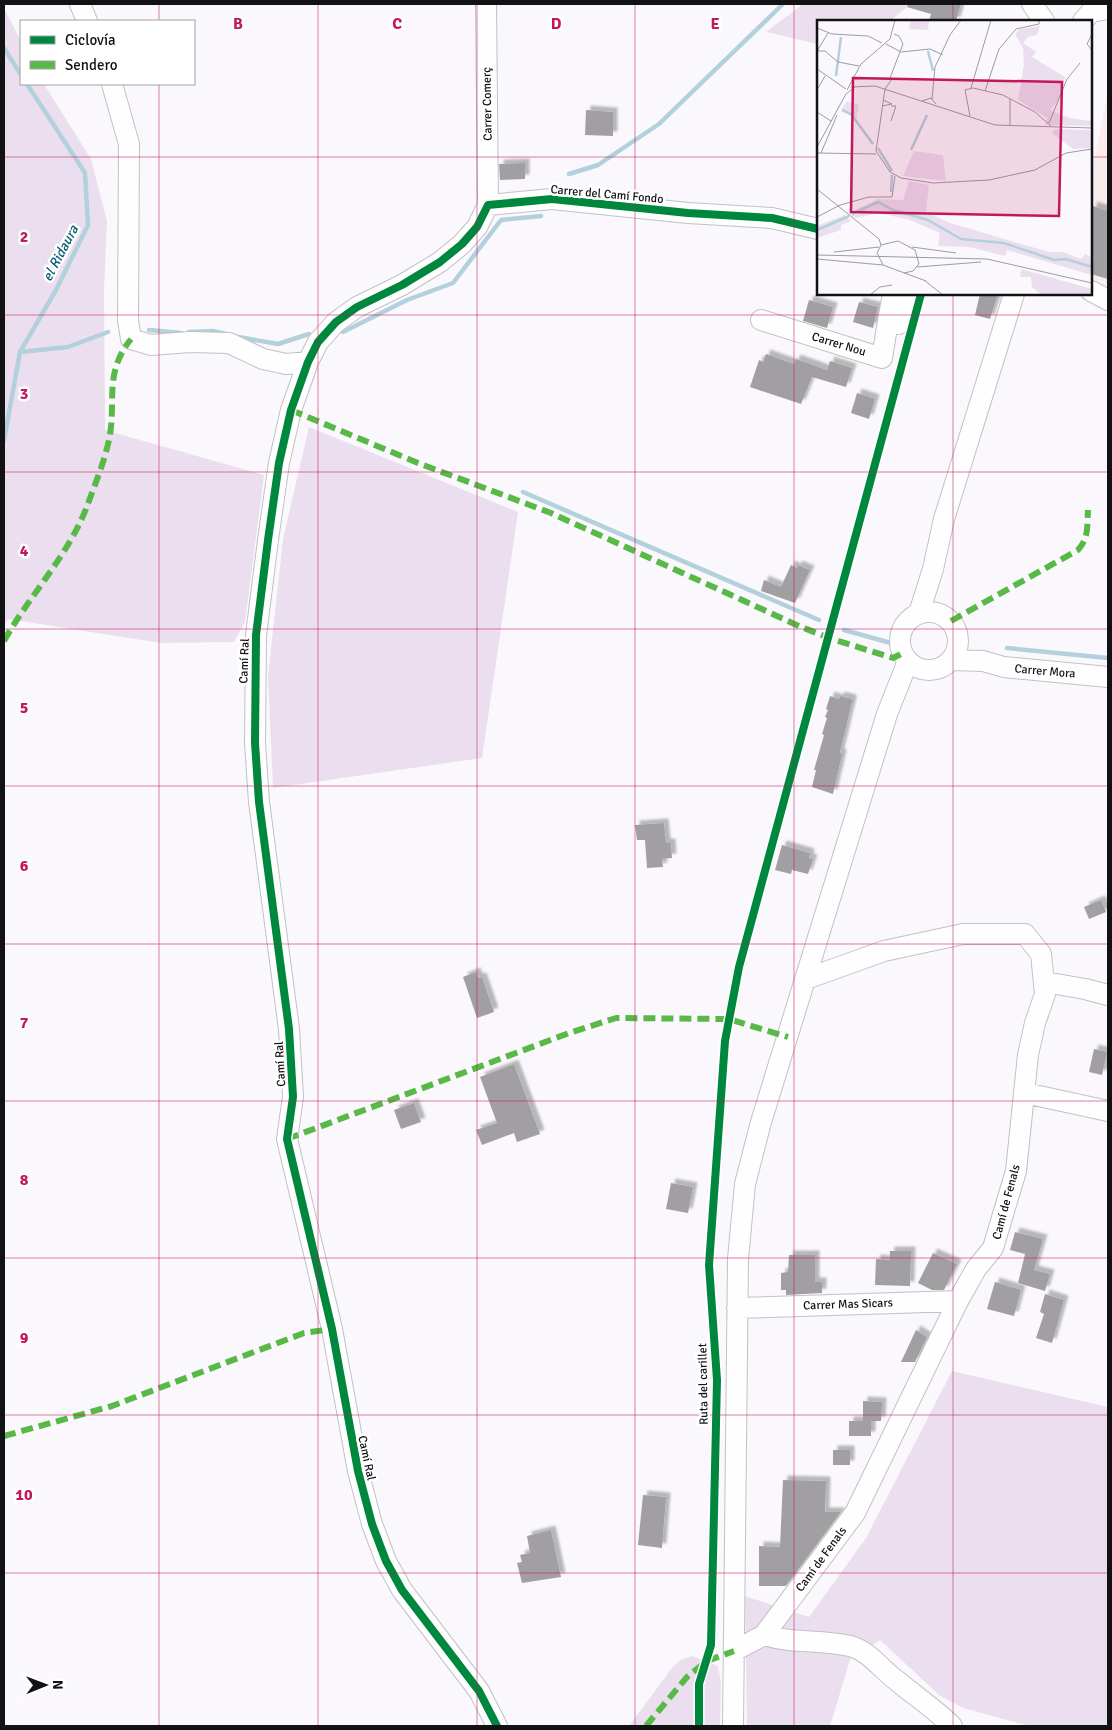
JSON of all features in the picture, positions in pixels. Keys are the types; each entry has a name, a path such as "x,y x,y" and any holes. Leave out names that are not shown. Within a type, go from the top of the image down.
{"street":[{"path":"80,4 87,20"},
{"name":"Carrer Comerç","path":"486,4 488,205"},
{"path":"1032,4 1044,20"},
{"path":"1042,4 1045,20"},
{"path":"1084,20 1091,12 1108,9"},
{"path":"112,85 130,144 128,320 131,339 151,345 190,342 229,344 263,359 286,364 308,362 318,342 336,322 356,306 402,285 440,262 462,244 477,227 488,205"},
{"name":"Carrer del Camí Fondo","path":"488,205 552,199 688,214 772,218 817,228"},
{"path":"1092,292 1108,300"},
{"path":"893,295 888,321 900,324 913,295"},
{"path":"919,614 933,569 944,520 1014,295"},
{"name":"Carrer Nou","path":"761,320 882,358 888,321"},
{"name":"Camí Ral","path":"308,362 291,410 279,463 256,636 255,742 259,802 289,1030 293,1097 287,1139 332,1329 358,1471 372,1524 386,1561 402,1590 479,1691 496,1726"},
{"path":"933,569 940,614"},
{"path":"932,612 940,614 954,624 958,637 957,651 952,660 938,669 927,670 916,667 908,660 901,648 902,632 910,619 919,614 932,612"},
{"name":"Carrer Mora","path":"958,637 983,661"},
{"path":"733,1726 738,1259 745,1184 761,1122 887,714 908,660"},
{"name":"Carrer Mora","path":"952,660 983,661 1004,667 1108,677"},
{"path":"887,714 927,670"},
{"name":"Camí de Fenals","path":"734,1651 764,1635 855,1513 958,1301 976,1269 993,1248 1006,1210 1016,1171 1028,1055 1035,1023 1045,994 1041,954 1025,934 963,934 884,951 806,979"},
{"path":"1045,982 1108,995"},
{"path":"1025,1093 1108,1111"},
{"name":"Carrer Mas Sicars","path":"737,1308 958,1301"},
{"path":"764,1635 784,1641 824,1641 852,1647 872,1658 896,1680 939,1712 952,1726"}],"shaded area":[{"path":"803,4 907,4 906,8 891,20 817,20 817,44 766,32"},
{"path":"4,8 20,39 20,85 45,85 91,159 107,221 104,289 105,430 264,475 245,622 234,642 161,643 8,619 4,627"},
{"path":"1108,91 1108,293 1092,287 1092,172"},
{"path":"309,427 518,512 482,758 273,788 268,676 283,539"},
{"path":"952,1371 1108,1407 1108,1726 1029,1726 963,1708 939,1695 880,1640 850,1660 830,1726 747,1726 745,1596 809,1617 866,1538"},
{"path":"692,1656 718,1666 721,1682 720,1726 629,1726 672,1668 680,1660"}],"building":[{"path":"908,4 961,4 956,20 929,20 931,14 907,7"},
{"path":"586,110 613,112 613,136 585,135"},
{"path":"525,163 525,179 500,180 499,164"},
{"path":"1093,206 1108,211 1108,279 1092,274"},
{"path":"980,295 998,295 990,319 975,315"},
{"path":"809,300 833,307 827,328 803,321"},
{"path":"859,302 878,307 873,328 853,322"},
{"path":"766,354 794,364 796,359 827,370 830,361 852,368 846,387 812,377 801,404 750,387 759,360 763,362"},
{"path":"857,393 875,399 869,419 851,413"},
{"path":"791,565 797,568 798,565 810,570 795,603 761,591 764,580 781,587"},
{"path":"830,696 839,699 840,696 852,699 833,794 812,787 816,770 814,770 824,735 822,734 827,718 825,717 828,710 826,709"},
{"path":"664,823 666,843 671,843 672,858 662,859 663,867 647,868 645,840 637,840 635,825"},
{"path":"782,845 810,853 809,858 813,859 808,874 792,870 791,874 775,870"},
{"path":"1101,900 1106,912 1089,919 1084,907"},
{"path":"476,972 478,978 482,977 494,1012 477,1018 463,977"},
{"path":"1094,1049 1107,1052 1102,1075 1089,1072"},
{"path":"514,1064 540,1134 517,1142 514,1133 482,1145 476,1130 497,1123 480,1077"},
{"path":"414,1103 421,1122 401,1129 394,1110"},
{"path":"671,1183 693,1187 688,1213 666,1209"},
{"path":"1015,1232 1043,1239 1034,1270 1050,1274 1045,1291 1018,1283 1025,1254 1010,1250"},
{"path":"890,1251 911,1251 910,1286 875,1285 876,1259 890,1260"},
{"path":"933,1253 957,1264 944,1290 932,1290 918,1283"},
{"path":"789,1255 815,1255 815,1282 822,1282 822,1293 786,1295 786,1290 781,1290 781,1273 788,1272"},
{"path":"995,1282 1021,1290 1014,1316 987,1309"},
{"path":"1045,1294 1064,1300 1052,1343 1036,1338 1044,1314 1040,1312"},
{"path":"916,1330 927,1337 915,1362 901,1362"},
{"path":"863,1401 882,1402 881,1421 871,1421 871,1436 849,1436 849,1421 863,1421"},
{"path":"833,1450 850,1450 850,1465 833,1465"},
{"path":"783,1480 826,1481 825,1512 841,1512 786,1586 759,1586 759,1546 780,1547"},
{"path":"643,1495 666,1497 662,1548 638,1545"},
{"path":"551,1530 561,1577 522,1583 517,1563 522,1562 520,1555 530,1553 527,1536"}],"waterway":[{"path":"569,174 598,165 659,124 783,4"},
{"name":"el Ridaura","path":"4,48 20,73"},
{"name":"el Ridaura","path":"4,440 20,352 56,290 88,225 85,173 28,85"},
{"path":"343,332 407,300 453,283 501,220 541,216"},
{"path":"149,330 181,333"},
{"path":"189,332 213,331 226,334"},
{"path":"20,352 68,347 108,332"},
{"path":"238,337 278,344 309,334"},
{"path":"523,492 819,620"},
{"path":"844,630 891,643"},
{"path":"1007,648 1108,658"}],"marked path":[{"path":"4,641 69,544 86,509 102,466 109,440 112,388 117,364 122,352 131,339"},
{"path":"291,410 418,463 551,513 829,638 893,658 903,653"},
{"path":"951,621 1078,550 1086,536 1088,510"},
{"path":"287,1139 569,1033 616,1018 729,1019 788,1037"},
{"path":"4,1436 112,1406 304,1333 332,1329"},
{"path":"646,1726 687,1677 707,1661 734,1651"}],"cycle path":[{"path":"497,1726 479,1691 402,1590 386,1561 372,1524 358,1471 332,1329 287,1139 293,1097 289,1029 259,802 255,743 256,635 279,463 291,410 308,362 318,342 336,322 357,307 402,285 440,262 462,244 477,227 488,205 552,199 688,213 772,218 817,229"},
{"name":"Ruta del carillet","path":"699,1726 699,1684 711,1645 717,1380 709,1265 725,1041 739,967 921,295"}]}
